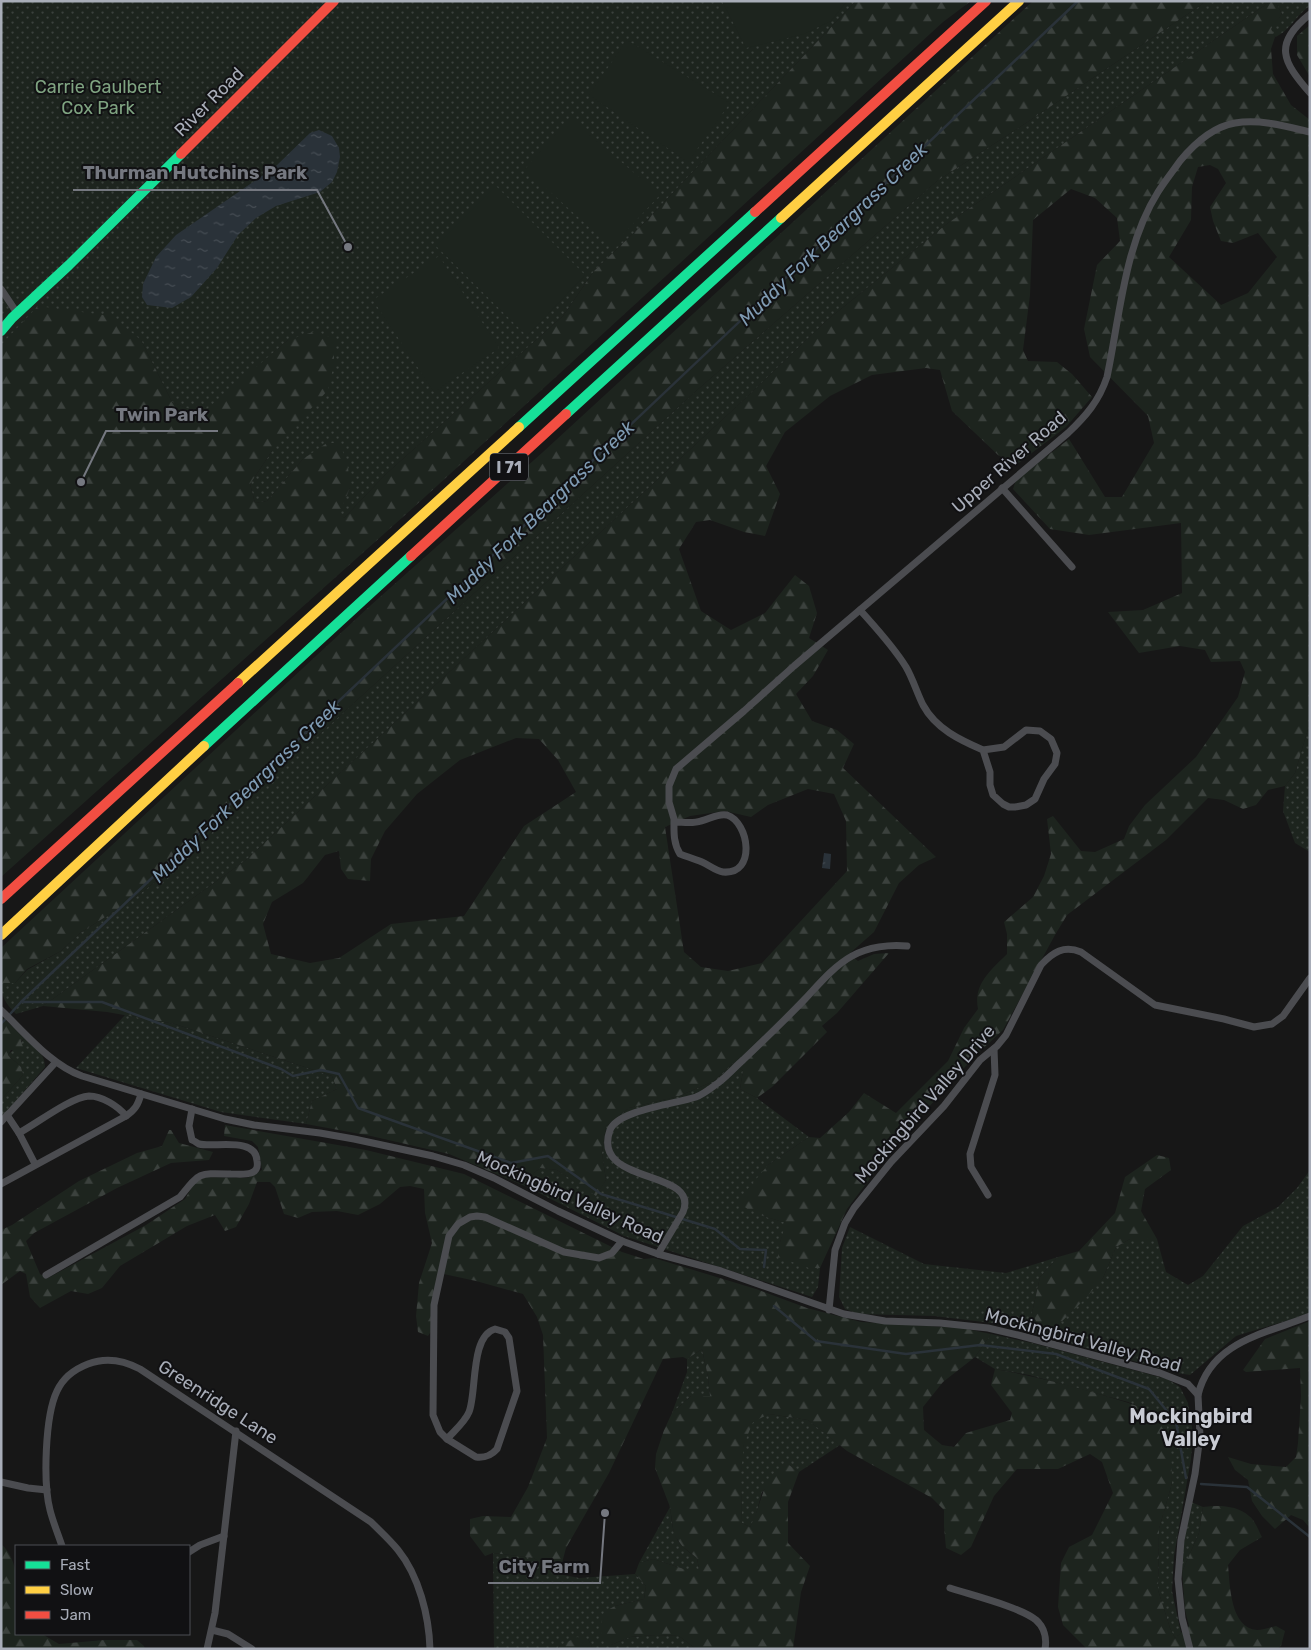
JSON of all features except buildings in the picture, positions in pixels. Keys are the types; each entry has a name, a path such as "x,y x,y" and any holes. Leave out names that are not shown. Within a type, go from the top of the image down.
{"main road":[{"name":"River Road","path":"1,330 69,265 334,1"},
{"name":"I 71","path":"1,898 986,1"},
{"name":"I 71","path":"1,935 265,689 1019,1"}],"street":[{"path":"1310,14 1291,33 1285,50 1290,69 1310,93"},
{"name":"Upper River Road","path":"674,822 701,822 718,815 726,815 732,818 738,823 746,841 746,859 741,865 734,871 722,872 680,854 674,836 674,822 669,802 669,786 676,769 1075,426 1097,402 1107,377 1126,279 1136,241 1157,193 1184,157 1203,138 1216,130 1234,124 1248,122 1268,123 1310,132"},
{"path":"1,289 17,313"},
{"path":"1002,488 1072,567"},
{"path":"860,610 899,656 925,708 938,724 954,736 983,750 1004,747 1026,730 1040,731 1051,739 1057,753 1055,764 1044,779 1035,799 1026,805 1016,807 1002,804 992,792 990,772 983,750"},
{"path":"658,1254 680,1217 686,1205 686,1199 675,1187 618,1163 612,1158 607,1145 611,1127 616,1122 633,1113 698,1096 720,1081 838,966 853,955 896,945 908,946"},
{"name":"Mockingbird Valley Drive","path":"829,1310 835,1250 840,1232 850,1215 907,1144 944,1106 980,1060 994,1049 1006,1035 1041,965 1048,956 1064,949 1081,952 1155,1005 1254,1027 1272,1024 1283,1016 1310,978"},
{"name":"Mockingbird Valley Road","path":"2,1011 55,1062 70,1072 254,1126 354,1140 432,1156 464,1165 622,1241 658,1254 721,1271 829,1310 864,1318 967,1325 1018,1335 1160,1373 1188,1384 1198,1395"},
{"path":"988,1195 979,1182 970,1161 972,1146 994,1075 994,1049"},
{"path":"1,1122 55,1062"},
{"path":"1,1184 126,1116 138,1105 141,1094"},
{"path":"19,1133 68,1104 87,1096 115,1105 126,1116"},
{"path":"46,1275 180,1198 191,1181 203,1173 246,1174 254,1172 257,1168 257,1159 255,1153 246,1146 199,1144 192,1140 189,1126 192,1109"},
{"path":"7,1115 35,1164"},
{"path":"447,1439 468,1414 473,1401 479,1346 491,1330 500,1329 509,1338 517,1391 497,1449 487,1457 476,1456 447,1439 440,1432 433,1415 434,1305 453,1229 470,1217 485,1217 564,1252 599,1258 612,1253 622,1241"},
{"name":"Mockingbird Valley Road","path":"1190,1649 1179,1599 1178,1562 1198,1458 1200,1436 1198,1395 1201,1382 1213,1362 1236,1344 1310,1316"},
{"name":"Greenridge Lane","path":"62,1545 50,1509 45,1468 55,1396 60,1386 73,1372 92,1362 110,1360 132,1365 356,1510 371,1522 400,1552 416,1582 427,1615 428,1648"},
{"path":"207,1649 212,1630 236,1432"},
{"path":"1,1482 47,1490"},
{"path":"190,1551 200,1545 224,1536"},
{"path":"950,1588 1014,1609 1036,1620 1044,1631 1046,1649"},
{"path":"212,1630 228,1634 252,1649"}],"green space":[{"name":"Carrie Gaulbert Cox Park","path":"1,1 856,1 645,222 594,271 563,316 386,474 344,518 338,514 350,488 303,459 267,501 255,503 250,484 272,451 288,340 202,415 172,402 141,340 1,833"},
{"path":"722,1 847,1 831,21 804,34 746,48"},
{"path":"856,1 971,1 943,22 414,507 1,877 1,345 38,306 111,316 141,340 172,402 201,414 288,340 316,331 334,339 334,364 328,390 272,451 250,484 255,503 267,501 303,459 327,443 340,443 348,467 350,488 339,514 344,518 386,474 563,316 594,271 645,222"},
{"path":"1033,1 1207,1 937,181 696,391 174,867 132,900 80,933 61,951 27,969 15,983 1,983 1,948 371,605 543,452"},
{"path":"1207,1 1271,1 948,223 826,321 748,396 246,860 43,1006 16,1014 9,1007 3,996 1,983 15,983 27,970 61,951 80,933 132,900 174,867 696,391 937,181"},
{"path":"1271,1 1275,1 1282,14 1271,29 1275,37 1271,49 1273,74 1291,105 1310,120 1310,722 1295,773 1285,786 1268,790 1256,805 1243,809 1224,800 1208,798 1166,840 1067,915 1003,1030 974,1057 899,1140 847,1209 820,1268 809,1268 778,1257 786,1223 763,1216 736,1203 768,1165 809,1137 820,1138 849,1112 864,1093 896,1113 948,1061 964,1028 978,1009 978,992 981,985 989,972 1007,954 1007,934 1004,922 1033,897 1044,876 1051,854 1047,819 1053,816 1081,851 1095,852 1124,839 1129,826 1145,805 1196,757 1238,697 1245,672 1240,661 1211,662 1205,650 1180,646 1139,653 1108,612 1143,610 1182,593 1181,523 1089,535 1050,529 1013,489 1016,480 1069,439 1105,497 1122,497 1154,443 1148,416 1090,357 1084,329 1097,265 1120,241 1117,218 1095,198 1071,189 1033,220 1030,295 1023,350 1028,361 1057,362 1072,374 1092,397 1066,427 1016,465 998,455 952,411 940,370 926,368 872,375 830,396 785,432 766,466 780,494 765,536 744,532 710,520 696,522 679,549 701,611 731,630 765,613 795,575 809,586 817,613 809,638 828,650 813,676 796,694 812,721 837,730 854,744 843,768 936,857 919,865 899,883 874,932 849,954 858,961 874,954 889,953 837,1013 822,1026 827,1032 772,1087 757,1098 740,1089 743,1071 733,1063 714,1081 679,1096 629,1108 606,1126 602,1153 606,1180 596,1196 557,1170 540,1168 534,1173 527,1187 449,1154 371,1136 306,1124 312,1101 337,1089 332,1076 175,1024 107,1012 43,1006 246,860 748,396 826,321 948,223","holes":["1210,165 1218,169 1226,183 1210,207 1221,241 1233,243 1258,233 1277,257 1248,293 1221,305 1169,257 1191,220 1192,187 1198,167","516,738 539,739 558,760 576,792 524,826 464,916 391,924 339,958 310,963 271,954 263,924 272,902 303,883 325,855 339,851 341,869 348,879 370,881 371,859 385,831 417,794 460,760","808,789 834,794 846,821 847,871 762,963 728,971 701,967 684,952 665,827 690,816 725,811 751,817 768,805"]},
{"path":"1275,1 1310,1 1310,6 1285,31 1275,37 1270,29 1282,14"},
{"path":"1310,25 1310,77 1297,55 1297,36"},
{"path":"627,40 730,103 688,162 589,95"},
{"path":"570,118 660,195 611,247 525,169"},
{"path":"496,186 585,275 527,336 436,246"},
{"path":"439,256 499,348 434,392 373,300"},
{"path":"1310,722 1310,852 1295,843 1283,811 1285,786 1295,773"},
{"path":"125,1015 175,1024 332,1076 337,1089 312,1101 306,1124 221,1112 76,1068"},
{"path":"2,1017 25,1038 21,1041 24,1050 11,1050 8,1055 21,1067 23,1075 1,1100"},
{"path":"25,1038 41,1054 45,1067 1,1118 1,1100 23,1075 21,1067 8,1055"},
{"path":"733,1063 743,1071 740,1089 757,1098 809,1137 768,1165 763,1216 787,1223 780,1242 809,1268 820,1268 818,1287 812,1297 624,1236 527,1187 534,1173 540,1168 557,1170 596,1195 606,1180 602,1153 606,1126 629,1108 679,1096 714,1081"},
{"path":"225,1125 366,1150 464,1174 622,1252 644,1259 654,1258 756,1289 807,1308 861,1322 962,1328 991,1334 975,1357 943,1382 923,1407 924,1430 942,1445 954,1447 966,1433 1010,1420 1012,1413 991,1385 995,1369 1081,1389 1165,1416 1171,1450 1172,1483 1159,1529 1158,1590 1175,1638 1189,1626 1185,1610 1182,1572 1199,1533 1203,1507 1221,1506 1244,1512 1253,1520 1262,1537 1240,1550 1228,1565 1231,1594 1236,1614 1241,1622 1248,1627 1257,1630 1276,1626 1285,1631 1281,1646 1277,1649 1087,1649 1063,1625 1058,1607 1061,1563 1069,1547 1092,1535 1113,1493 1102,1462 1090,1454 1058,1469 1017,1469 994,1496 971,1547 961,1555 946,1548 944,1510 932,1498 847,1451 808,1420 769,1414 753,1422 744,1444 741,1473 742,1523 750,1527 767,1484 775,1472 789,1465 799,1472 788,1502 788,1543 810,1566 801,1592 793,1649 696,1649 679,1636 656,1635 630,1637 611,1645 603,1641 600,1628 604,1612 615,1606 644,1599 646,1586 635,1574 639,1563 653,1559 684,1569 699,1569 697,1558 683,1547 674,1535 670,1507 655,1468 656,1454 672,1413 691,1396 710,1396 702,1349 687,1359 683,1357 663,1359 609,1473 566,1548 559,1574 554,1573 534,1558 493,1553 485,1556 470,1536 470,1519 483,1516 511,1517 528,1487 547,1438 543,1335 537,1317 523,1294 439,1273 432,1330 428,1336 418,1332 416,1316 419,1283 432,1243 425,1213 424,1189 410,1186 400,1187 380,1204 358,1215 337,1211 312,1212 298,1218 284,1214 275,1187 270,1182 257,1182 249,1204 236,1227 225,1231 215,1215 187,1226 120,1266 102,1288 88,1294 71,1291 40,1308 30,1297 26,1274 20,1271 1,1285 1,1230 12,1225 79,1181 137,1153 162,1146 169,1130 171,1130 179,1143 213,1152 209,1160 171,1163 117,1188 34,1233 26,1241 40,1274 48,1278 146,1225 185,1199 195,1182 205,1177 247,1178 262,1170 258,1147 252,1141 224,1136"},
{"path":"1157,1155 1169,1158 1171,1170 1145,1189 1141,1211 1157,1239 1130,1239 1116,1247 1103,1278 1085,1299 1058,1325 1041,1331 1032,1313 1040,1277 1058,1257 1079,1251 1115,1213 1125,1177"},
{"path":"1310,1170 1310,1312 1236,1336 1190,1375 1000,1324 934,1316 859,1314 845,1309 839,1297 842,1248 850,1227 924,1264 1006,1273 1058,1257 1040,1277 1032,1313 1042,1331 1103,1278 1116,1247 1130,1239 1157,1239 1166,1272 1188,1285 1203,1276 1243,1226 1278,1207 1297,1188"},
{"path":"1310,1321 1310,1528 1303,1520 1291,1515 1275,1529 1262,1516 1252,1501 1248,1480 1235,1470 1228,1457 1251,1464 1286,1467 1296,1457 1301,1396 1300,1368 1246,1372 1243,1370 1265,1339"},
{"path":"991,1334 1167,1379 1180,1387 1188,1403 1193,1433 1191,1459 1174,1556 1172,1591 1181,1633 1175,1638 1158,1590 1159,1529 1172,1483 1165,1417 1128,1402 1029,1375 995,1369 975,1357"},
{"path":"702,1349 710,1396 691,1396 672,1413 687,1372 687,1359"},
{"path":"769,1414 808,1420 840,1445 799,1472 789,1465 762,1492 755,1518 750,1527 742,1523 741,1472 744,1445 752,1423"},
{"path":"1191,1502 1203,1507 1199,1533 1182,1572 1182,1553"},
{"path":"670,1507 672,1525 676,1537 683,1547 697,1558 699,1569 684,1569 653,1559 639,1563"},
{"path":"1,1544 8,1552 15,1570 15,1635 44,1635 59,1644 104,1640 137,1640 145,1649 1,1649"},
{"path":"493,1553 534,1558 554,1573 579,1578 635,1574 646,1586 644,1599 615,1606 611,1645 630,1637 679,1636 696,1649 593,1649 588,1639 559,1646 558,1649 494,1649"},
{"path":"577,1637 588,1639 593,1649 558,1649 559,1646"}],"water":[{"path":"319,130 332,136 339,148 340,157 337,172 332,182 320,192 276,206 256,218 238,235 217,268 191,297 172,308 147,305 142,297 143,284 156,257 176,235 275,167 310,133"},
{"path":"824,853 831,854 830,869 822,868"}],"waterway":[{"name":"Muddy Fork Beargrass Creek","path":"1,1024 21,1002 1078,1"},
{"path":"22,1002 102,1002 281,1069 293,1076 321,1070 339,1074 358,1108 511,1163 548,1156 601,1194 715,1229 740,1249 766,1250 764,1267"},
{"path":"774,1306 816,1341 906,1354 980,1345 1056,1354 1149,1389 1176,1422 1186,1478"},
{"path":"1201,1484 1247,1487 1310,1537"}],"traffic: fast":[{"path":"1,331 12,318 69,265 181,154"},
{"path":"519,427 755,212"},
{"path":"566,414 781,218"},
{"path":"204,746 411,556"}],"traffic: slow":[{"path":"781,218 1019,1"},
{"path":"238,683 519,427"},
{"path":"1,935 204,746"}],"traffic: jam":[{"path":"181,154 334,1"},
{"path":"755,212 986,1"},
{"path":"411,556 566,414"},
{"path":"1,899 238,683"}],"place":[{"name":"Thurman Hutchins Park","path":"348,247"},
{"name":"Twin Park","path":"81,482"},
{"name":"City Farm","path":"605,1513"}],"district":[{"name":"Mockingbird Valley","path":"1191,1428"}]}
